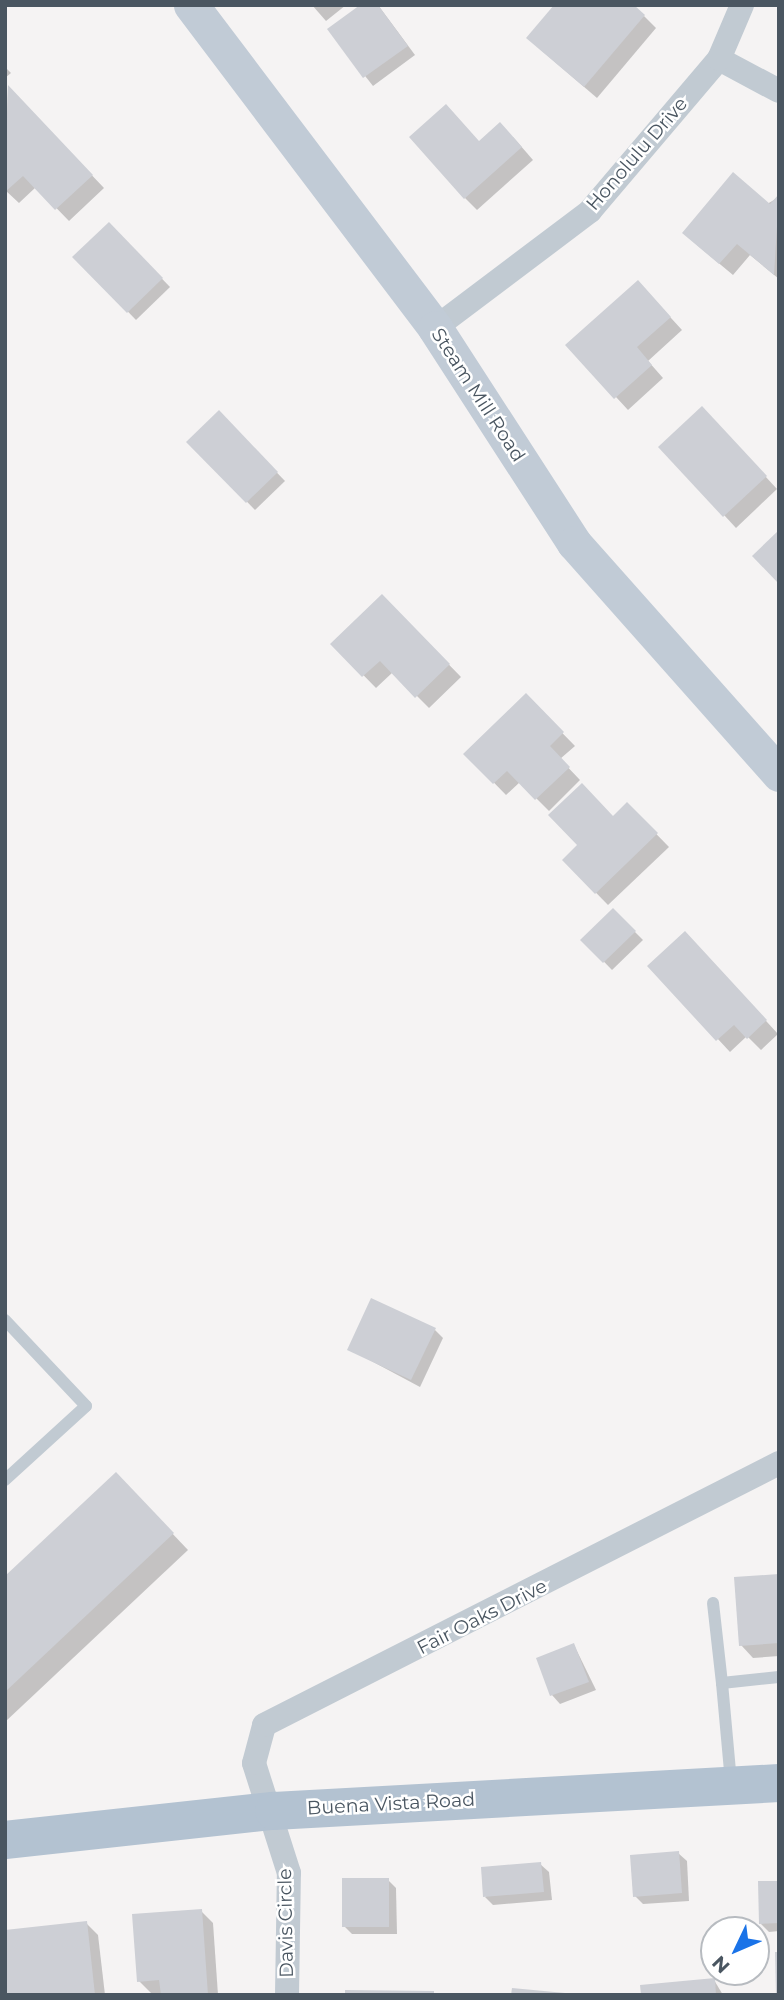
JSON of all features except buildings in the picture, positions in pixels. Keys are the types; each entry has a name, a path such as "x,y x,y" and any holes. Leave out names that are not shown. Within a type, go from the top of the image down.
{"main road":[{"name":"Buena Vista Road","path":"5,1840 274,1811 779,1783"}],"street":[{"name":"Steam Mill Road","path":"191,5 435,328 574,543 779,774"},
{"name":"Honolulu Drive","path":"435,328 590,212 719,59 742,5"},
{"path":"719,59 779,91"},
{"name":"Fair Oaks Drive","path":"274,1811 254,1763 264,1725 779,1463"},
{"name":"Davis Circle","path":"274,1811 289,1873 287,1995"}],"lane":[{"path":"5,1320 86,1406 5,1480"},
{"path":"713,1603 731,1786"},
{"path":"722,1683 779,1677"}]}
